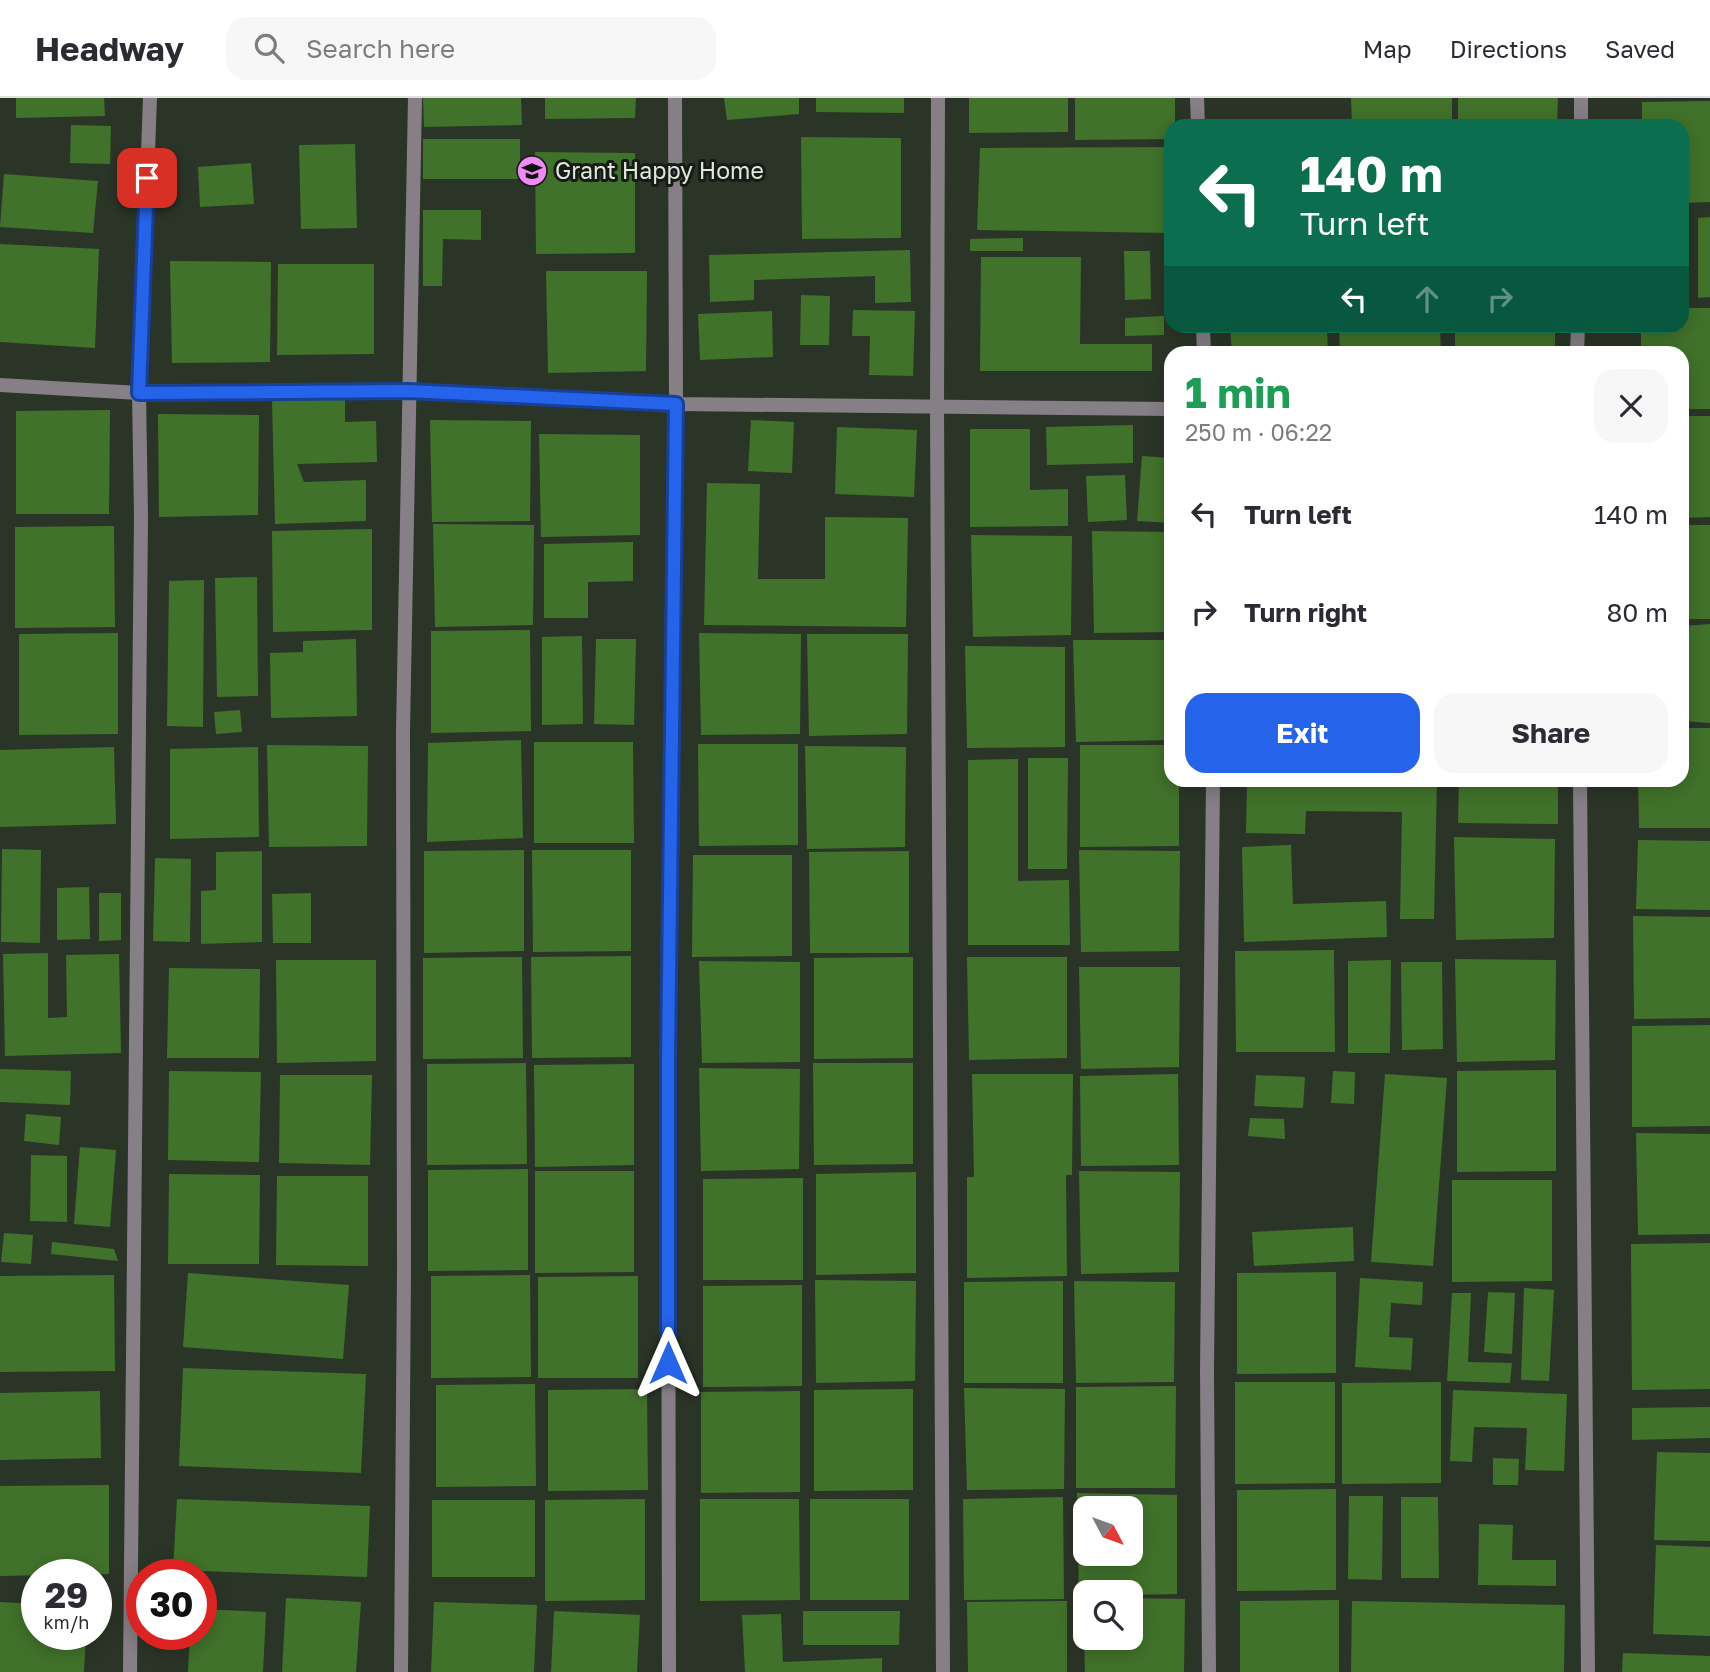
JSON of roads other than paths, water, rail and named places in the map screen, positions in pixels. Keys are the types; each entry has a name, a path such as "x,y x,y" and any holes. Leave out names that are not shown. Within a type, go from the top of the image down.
{"street":[{"path":"130,1672 141,530 139,393 150,98"},
{"path":"401,1672 404,1269 403,731 415,98"},
{"path":"669,1672 668,1074 676,404 675,98"},
{"path":"938,98 943,1672"},
{"path":"1197,98 1198,119"},
{"path":"1581,98 1581,119"},
{"path":"0,385 139,393 409,391 676,404 1164,410"},
{"path":"1209,1672 1207,1370 1213,787"},
{"path":"1580,787 1588,1672"}],"place":[{"name":"Grant Happy Home","path":"532,171"}]}
